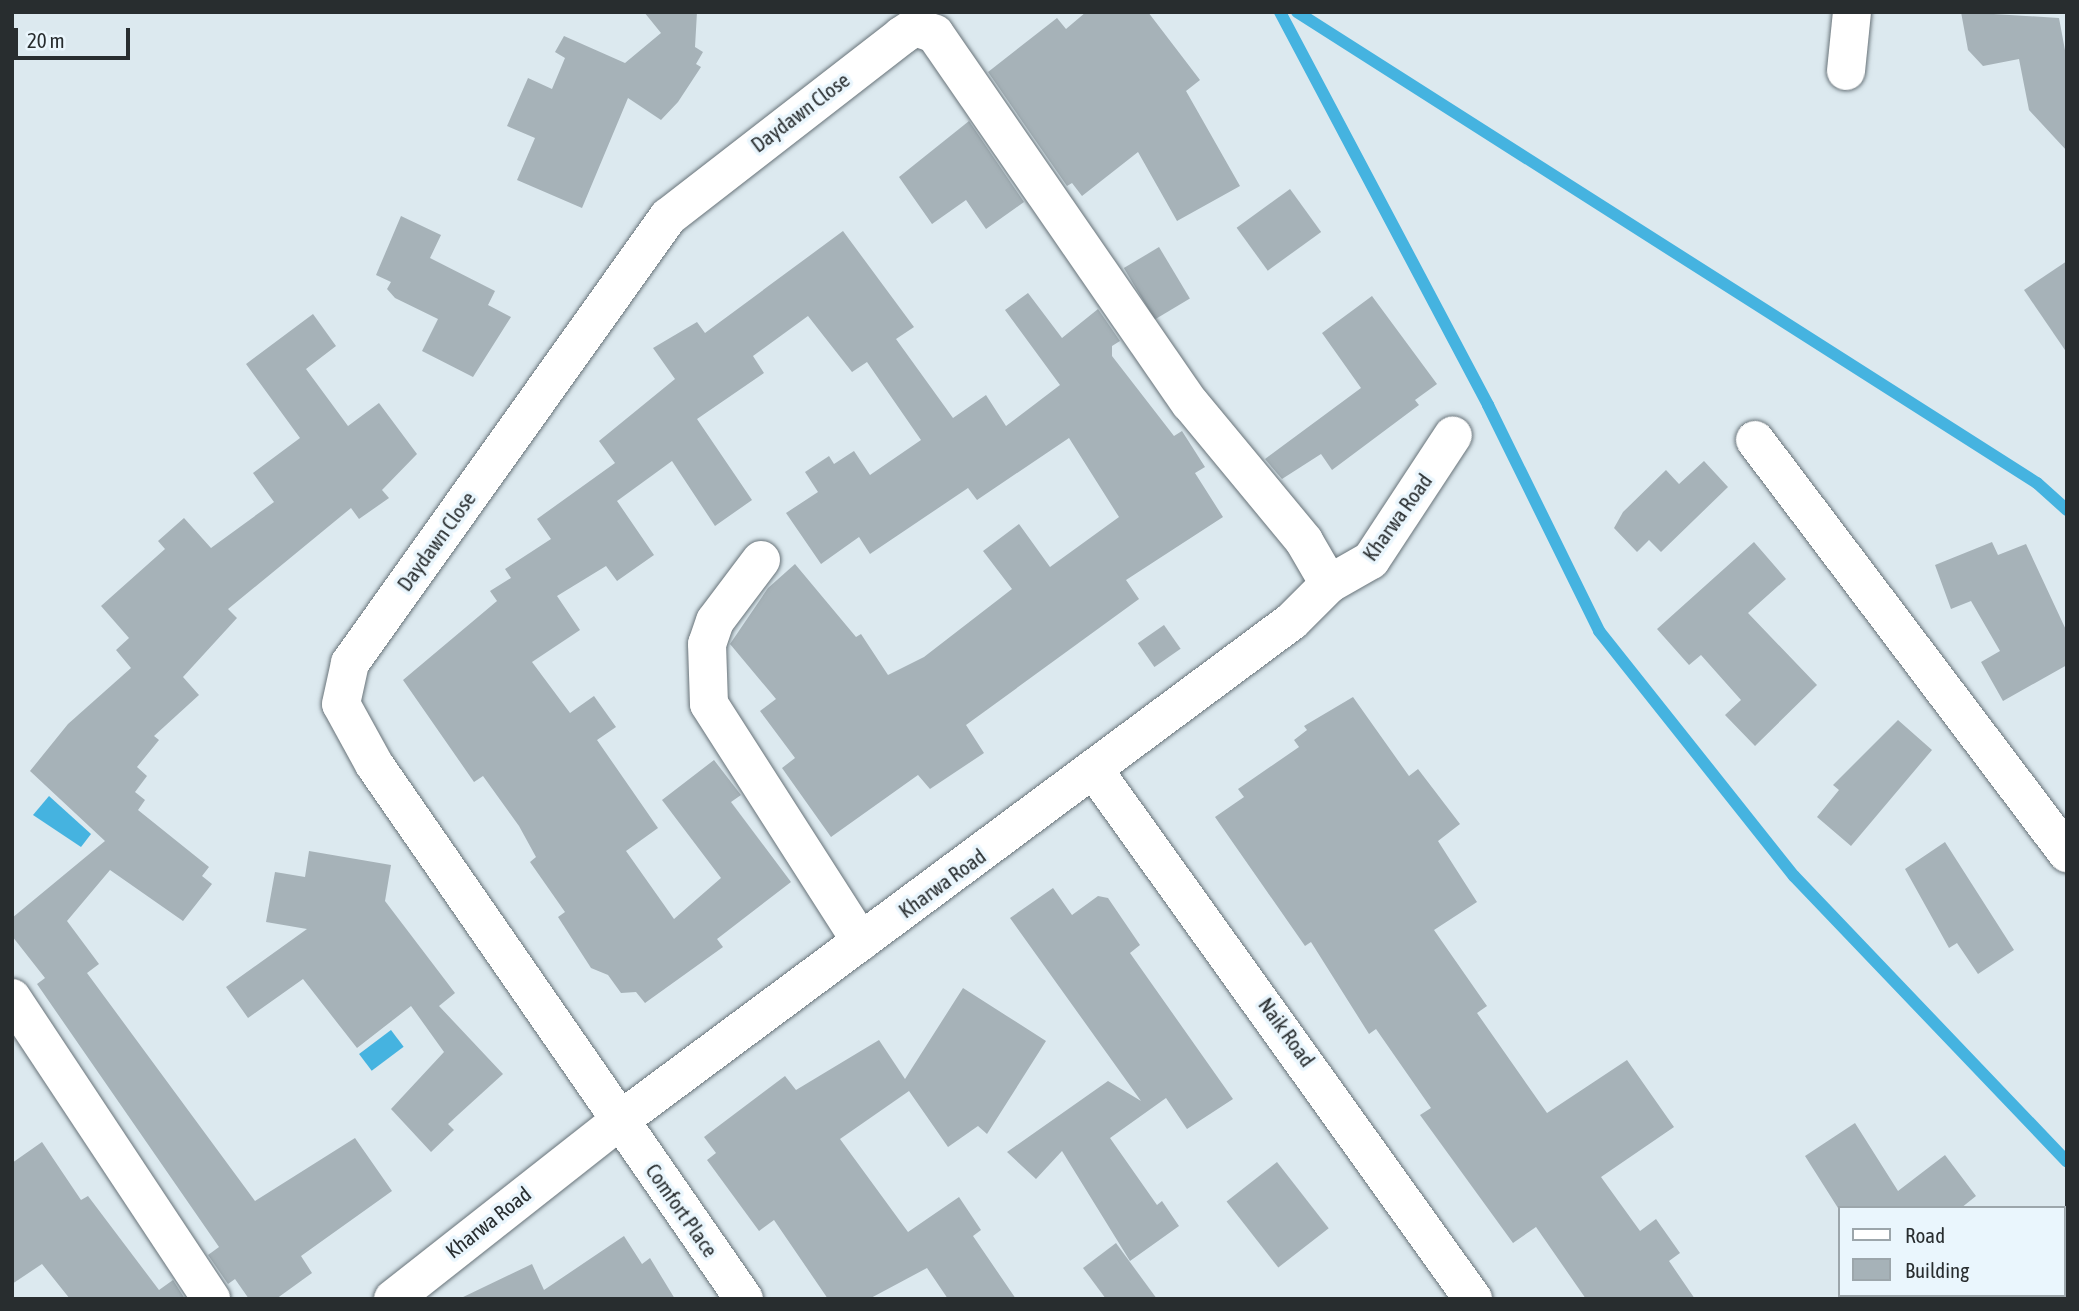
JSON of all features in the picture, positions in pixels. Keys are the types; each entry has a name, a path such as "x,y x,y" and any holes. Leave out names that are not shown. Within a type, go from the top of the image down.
{"street":[{"path":"1846,71 1852,12"},
{"name":"Daydawn Close","path":"619,1121 352,731 341,684 373,629 668,217 901,36 915,27 926,30 954,54 1190,403 1304,541 1329,584"},
{"name":"Kharwa Road","path":"393,1299 619,1121 1292,621 1329,584 1371,560 1453,435"},
{"path":"1755,440 2067,853"},
{"path":"761,560 715,621 707,644 709,704 861,942"},
{"name":"Naik Road","path":"1094,770 1340,1105 1473,1299"},
{"path":"12,998 211,1299"},
{"name":"Comfort Place","path":"619,1121 744,1299"}],"water":[{"path":"49,796 91,834 81,847 33,815"},
{"path":"391,1030 404,1047 372,1071 359,1054"}],"building":[{"path":"644,12 697,12 695,47 703,52 696,64 701,67 678,102 661,120 628,98 582,208 517,180 535,138 507,126 528,78 552,89 565,58 555,52 564,36 625,63 661,33"},
{"path":"1086,12 1148,12 1200,80 1186,91 1240,186 1177,221 1138,152 1082,196 1072,183 1067,186 988,72 1057,18 1066,29"},
{"path":"1961,12 2059,18 2067,61 2067,151 2029,110 2019,59 1983,66 1968,50"},
{"path":"969,121 1024,202 986,229 966,200 932,224 899,177"},
{"path":"1290,189 1321,232 1268,271 1237,228"},
{"path":"401,216 441,235 430,258 495,291 488,305 511,317 473,377 422,351 438,319 395,298 387,289 391,282 376,275"},
{"path":"843,231 914,327 896,339 953,418 986,395 1006,426 1060,385 1005,310 1028,293 1062,338 1098,309 1120,341 1112,346 1112,356 1174,436 1182,431 1205,467 1195,473 1223,517 1126,580 1139,599 966,725 984,753 930,789 918,775 831,837 782,768 795,758 760,711 776,699 730,644 768,588 795,564 856,637 861,634 888,675 924,657 1012,589 983,551 1019,524 1050,567 1119,517 1069,438 977,500 968,488 870,554 859,537 821,564 786,513 818,492 805,472 829,456 834,464 854,451 870,475 921,440 867,362 852,372 808,316 753,356 764,373 697,419 752,500 715,526 672,461 617,501 654,555 617,581 606,566 557,596 580,630 532,662 570,713 594,696 616,727 597,740 658,828 626,851 674,919 721,878 662,800 714,760 741,795 731,802 791,882 717,939 723,947 645,1003 636,992 621,993 608,975 591,968 558,917 565,912 530,862 536,857 519,826 483,776 474,782 403,680 497,601 490,591 511,578 505,569 551,539 537,519 615,463 599,441 675,379 653,348 697,322 705,333"},
{"path":"1159,247 1190,298 1155,320 1124,268"},
{"path":"2067,261 2067,353 2024,290"},
{"path":"1372,296 1437,384 1415,400 1419,405 1332,470 1321,454 1282,479 1265,459 1361,388 1322,333"},
{"path":"313,314 336,346 306,369 348,426 379,403 417,454 382,490 389,498 359,519 351,508 228,609 237,618 183,677 199,695 154,736 159,740 137,767 147,776 135,792 145,800 138,810 209,867 202,876 212,884 183,921 110,870 67,921 99,964 87,973 255,1201 355,1138 392,1191 301,1256 312,1273 276,1299 249,1299 235,1279 228,1284 208,1255 219,1247 37,984 45,978 12,936 12,918 105,841 30,771 68,724 131,668 116,650 129,638 101,606 165,549 158,541 184,518 211,548 274,502 253,473 300,438 246,364"},
{"path":"1704,461 1728,487 1661,552 1649,540 1637,552 1614,528 1623,512 1666,470 1679,484"},
{"path":"1754,542 1786,579 1748,613 1817,685 1755,746 1725,715 1741,700 1701,655 1689,665 1657,629"},
{"path":"1992,542 1998,555 2026,544 2067,632 2067,665 2003,701 1981,662 2000,651 1971,601 1951,609 1935,565"},
{"path":"1164,625 1181,649 1154,667 1138,643"},
{"path":"1353,697 1409,776 1418,769 1460,824 1438,841 1477,902 1434,930 1487,1006 1477,1013 1547,1113 1627,1060 1674,1127 1601,1177 1640,1231 1656,1219 1680,1253 1669,1261 1695,1299 1586,1299 1536,1227 1513,1243 1420,1115 1431,1108 1376,1029 1369,1034 1311,942 1305,946 1215,817 1244,797 1238,789 1299,747 1294,740 1307,730 1304,726"},
{"path":"1898,720 1932,750 1851,846 1817,817 1839,790 1833,785"},
{"path":"1945,842 2014,950 1978,974 1957,943 1949,948 1905,869"},
{"path":"309,851 391,865 385,901 455,993 439,1006 503,1074 448,1124 454,1130 431,1152 391,1109 444,1052 411,1006 357,1048 303,979 248,1018 226,987 307,929 266,922 275,872 305,877"},
{"path":"1053,888 1072,915 1098,896 1108,898 1140,945 1130,953 1233,1099 1187,1129 1166,1098 1110,1138 1157,1205 1162,1201 1179,1226 1130,1261 1062,1151 1036,1179 1007,1152 1108,1081 1141,1101 1010,918"},
{"path":"963,988 1046,1041 987,1134 978,1126 948,1147 909,1091 840,1139 908,1232 959,1197 981,1230 973,1236 1016,1299 948,1299 927,1268 869,1299 828,1299 774,1220 759,1231 707,1160 716,1153 704,1137 785,1076 796,1090 879,1040 905,1079"},
{"path":"1855,1123 1898,1191 1945,1155 1976,1196 1964,1206 1838,1208 1805,1156"},
{"path":"42,1142 81,1200 88,1196 159,1290 173,1280 185,1299 70,1299 42,1264 12,1284 12,1163"},
{"path":"1277,1162 1329,1228 1278,1268 1227,1201"},
{"path":"624,1236 642,1264 650,1258 675,1299 459,1299 532,1264 544,1290"},
{"path":"1116,1243 1157,1299 1106,1299 1083,1268"}],"waterway":[{"path":"1280,12 1488,405 1599,631 1794,876 2067,1162"},
{"path":"1297,12 2037,483 2067,510"}]}
